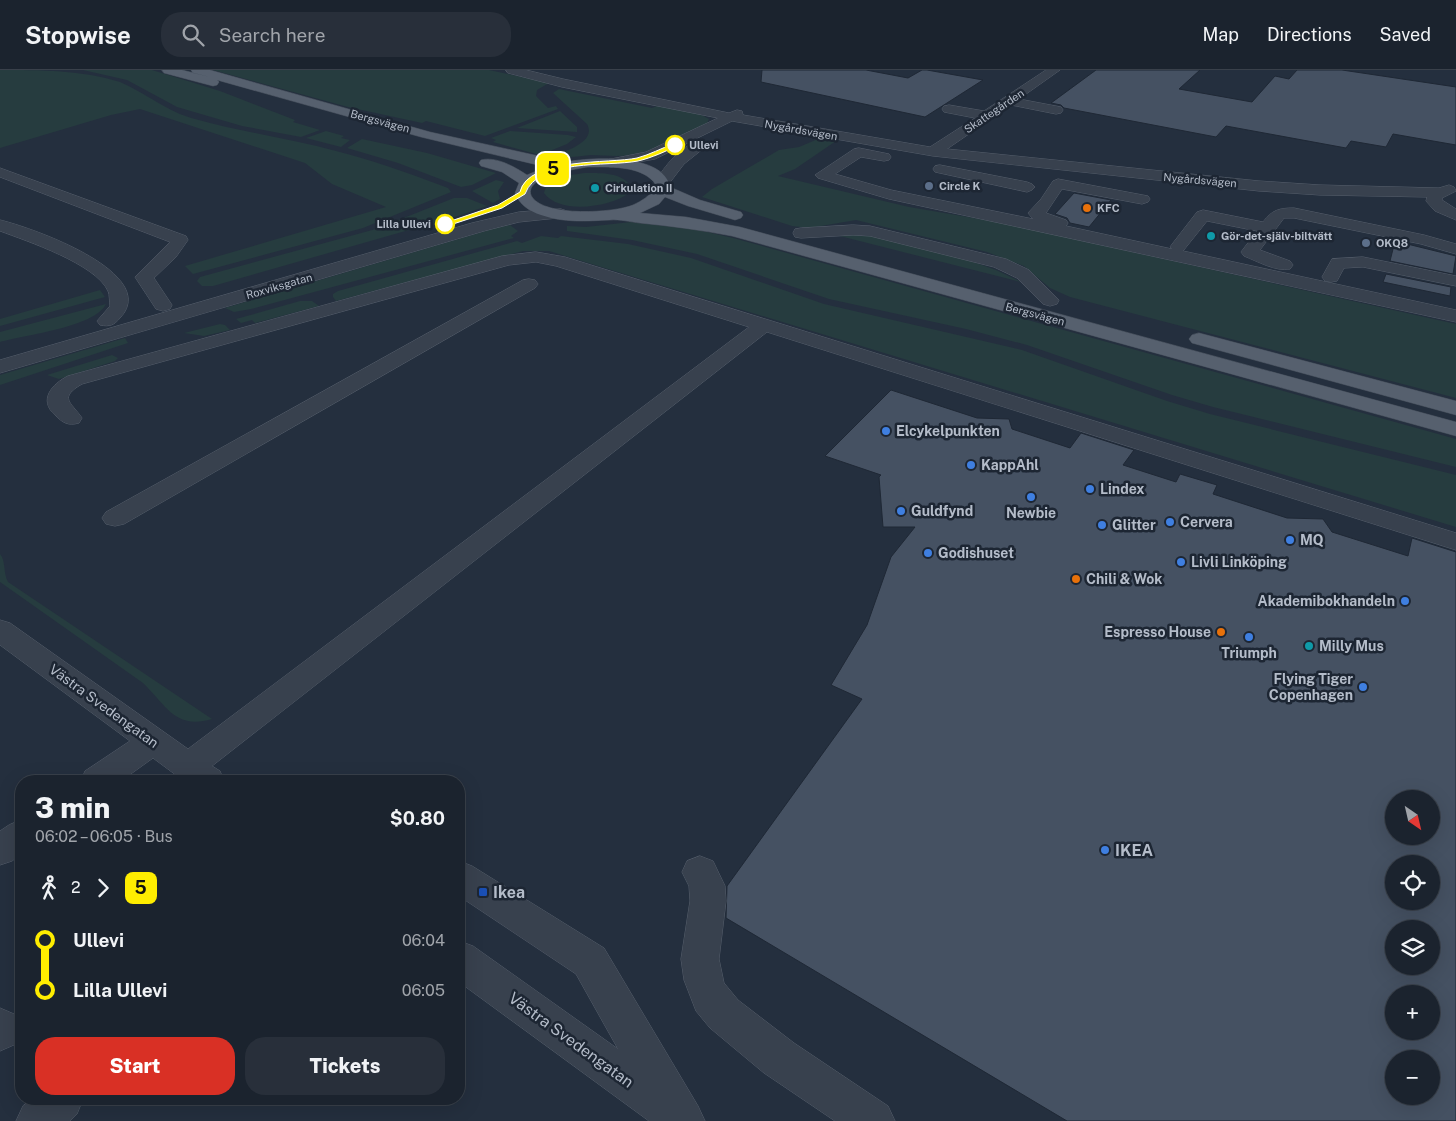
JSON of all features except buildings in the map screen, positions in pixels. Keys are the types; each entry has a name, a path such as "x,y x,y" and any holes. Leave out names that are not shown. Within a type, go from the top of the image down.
{"main road":[{"name":"Bergsvägen","path":"168,70 218,84 290,109 496,166 514,173 517,195 533,206 560,214 585,216 611,215 678,221 734,232 1456,429"},
{"name":"Bergsvägen","path":"197,70 525,159 564,166"},
{"path":"517,195 542,173 564,166 611,163 645,169 659,178 663,186 704,206 849,246"},
{"path":"611,215 641,208 652,202 663,186"},
{"name":"Bergsvägen","path":"868,251 1154,327"},
{"path":"1182,334 1456,408"}],"street":[{"name":"Nygårdsvägen","path":"512,70 530,72 562,83 738,116 938,149"},
{"name":"Skattegården","path":"938,149 1054,70"},
{"path":"1009,101 1056,110"},
{"path":"949,108 987,116"},
{"name":"Nygårdsvägen","path":"738,116 771,125 938,149 1203,181 1320,190 1438,193 1456,190"},
{"path":"663,186 669,170 677,161 685,154 719,134 738,116"},
{"path":"611,163 650,156 738,116"},
{"path":"719,134 743,128 771,125"},
{"path":"1027,188 859,152 823,175 889,194 978,213 1297,276 1456,316"},
{"path":"1012,219 1040,162"},
{"path":"0,172 180,240 170,253 144,277 163,305 152,323 171,353"},
{"path":"978,213 1006,183"},
{"path":"1115,234 1051,220 1036,213 1047,202 1058,184 1142,199"},
{"name":"Nygårdsvägen","path":"1320,190 1452,213"},
{"path":"1438,193 1433,198 1434,201 1452,213"},
{"name":"Roxviksgatan","path":"0,352 467,218 517,195"},
{"path":"1232,248 1258,239 1276,216 1281,213 1294,213 1424,240 1456,249"},
{"name":"Roxviksgatan","path":"0,367 478,227 519,218 560,214"},
{"path":"0,224 87,261 108,278 117,292 120,304 107,321"},
{"path":"801,233 852,230 870,231 1000,263 1023,274 1050,300"},
{"path":"1204,242 1187,236 1258,239 1297,276 1332,278 1456,304"},
{"path":"70,418 59,407 58,394 61,388 75,380 432,280 522,257 560,261 1456,542"},
{"path":"1332,278 1338,263 1363,262 1456,281"},
{"path":"115,518 529,284"},
{"path":"198,774 338,652 764,325"},
{"name":"Västra Svedengatan","path":"0,630 198,774"},
{"path":"105,775 152,742"},
{"path":"700,872 707,886 708,900 700,959 703,980 710,998 724,1014 779,1058 873,1121"},
{"path":"465,881 590,961 683,1121"},
{"name":"Västra Svedengatan","path":"465,963 683,1121"},
{"path":"38,1121 55,1105"}],"green space":[{"path":"0,70 61,72 106,78 130,86 185,116 212,124 301,142 388,166 448,188 451,192 363,228 193,274 185,266 386,207 332,184 305,163 140,109 111,115 0,148"},
{"path":"83,70 152,70 220,91 295,120 293,122 320,130 301,137 242,126 177,107 127,80"},
{"path":"213,70 489,70 549,83 537,90 536,96 548,108 556,106 558,109 485,136 426,121 422,123 348,107"},
{"path":"559,89 652,108 657,106 696,112 709,119 707,123 679,137 639,153 620,156 553,156 584,141 588,136 589,130 587,124 553,93"},
{"path":"560,111 577,127 577,132 517,128"},
{"path":"326,131 344,136 341,138 350,140 341,147 306,138"},
{"path":"510,131 576,137 567,144 540,155 493,142 496,140 491,138"},
{"path":"362,139 427,153 496,173 472,185 461,187 398,163 347,148"},
{"path":"818,139 836,141 795,169 778,176 909,207 997,222 1456,324 1456,398 1070,297 1050,288 1024,266 987,252 856,220 809,228 792,226 702,197 712,189 779,150 799,147"},
{"path":"585,173 611,174 623,178 631,187 629,193 621,198 598,205 573,206 552,200 544,193 550,183 561,177"},
{"path":"496,180 504,182 498,191 500,199 493,203 472,191"},
{"path":"454,198 467,198 487,206 213,286 202,286 197,281 200,277 376,229"},
{"path":"631,222 694,229 733,238 1456,439 1456,467 1213,407 1172,395 1027,345 966,329 829,299 697,254 632,240 567,231 567,226 586,227"},
{"path":"510,225 518,231 511,236 514,238 251,309 234,312 225,308 496,228"},
{"path":"836,235 877,236 965,259 996,270 1021,282"},
{"path":"541,236 558,238 561,236 628,244 691,258 824,304 1022,350 1167,401 1210,414 1456,475 1456,527 549,251 523,251 336,301 333,297 333,294 338,291 517,241 522,243"},
{"path":"100,290 105,297 0,326 0,319"},
{"path":"300,301 312,301 319,306 255,323 252,320 241,323 236,319"},
{"path":"106,304 99,312 88,319 58,329 0,342 0,332"},
{"path":"220,324 225,325 230,330 204,336 184,333"},
{"path":"125,338 128,343 0,385 0,375"},
{"path":"112,355 118,358 115,361 59,379 47,375"},
{"path":"0,554 8,582 212,719 199,722 180,719 143,683 0,582"}],"bus line":[{"name":"5","path":"445,224 500,207 523,193 524,187 534,177 553,169 576,164 611,163 639,159 675,145"}],"place":[{"name":"Ullevi","path":"675,145"},
{"name":"Circle K","path":"929,186"},
{"name":"Cirkulation II","path":"595,188"},
{"name":"KFC","path":"1087,208"},
{"name":"Lilla Ullevi","path":"445,224"},
{"name":"Gör-det-själv-biltvätt","path":"1211,236"},
{"name":"OKQ8","path":"1366,243"},
{"name":"Elcykelpunkten","path":"886,431"},
{"name":"KappAhl","path":"971,465"},
{"name":"Lindex","path":"1090,489"},
{"name":"Newbie","path":"1031,497"},
{"name":"Guldfynd","path":"901,511"},
{"name":"Cervera","path":"1170,522"},
{"name":"Glitter","path":"1102,525"},
{"name":"MQ","path":"1290,540"},
{"name":"Godishuset","path":"928,553"},
{"name":"Livli Linköping","path":"1181,562"},
{"name":"Chili & Wok","path":"1076,579"},
{"name":"Akademibokhandeln","path":"1405,601"},
{"name":"Espresso House","path":"1221,632"},
{"name":"Triumph","path":"1249,637"},
{"name":"Milly Mus","path":"1309,646"},
{"name":"Flying Tiger Copenhagen","path":"1363,687"},
{"name":"IKEA","path":"1105,850"},
{"name":"Ikea","path":"483,892"}]}
